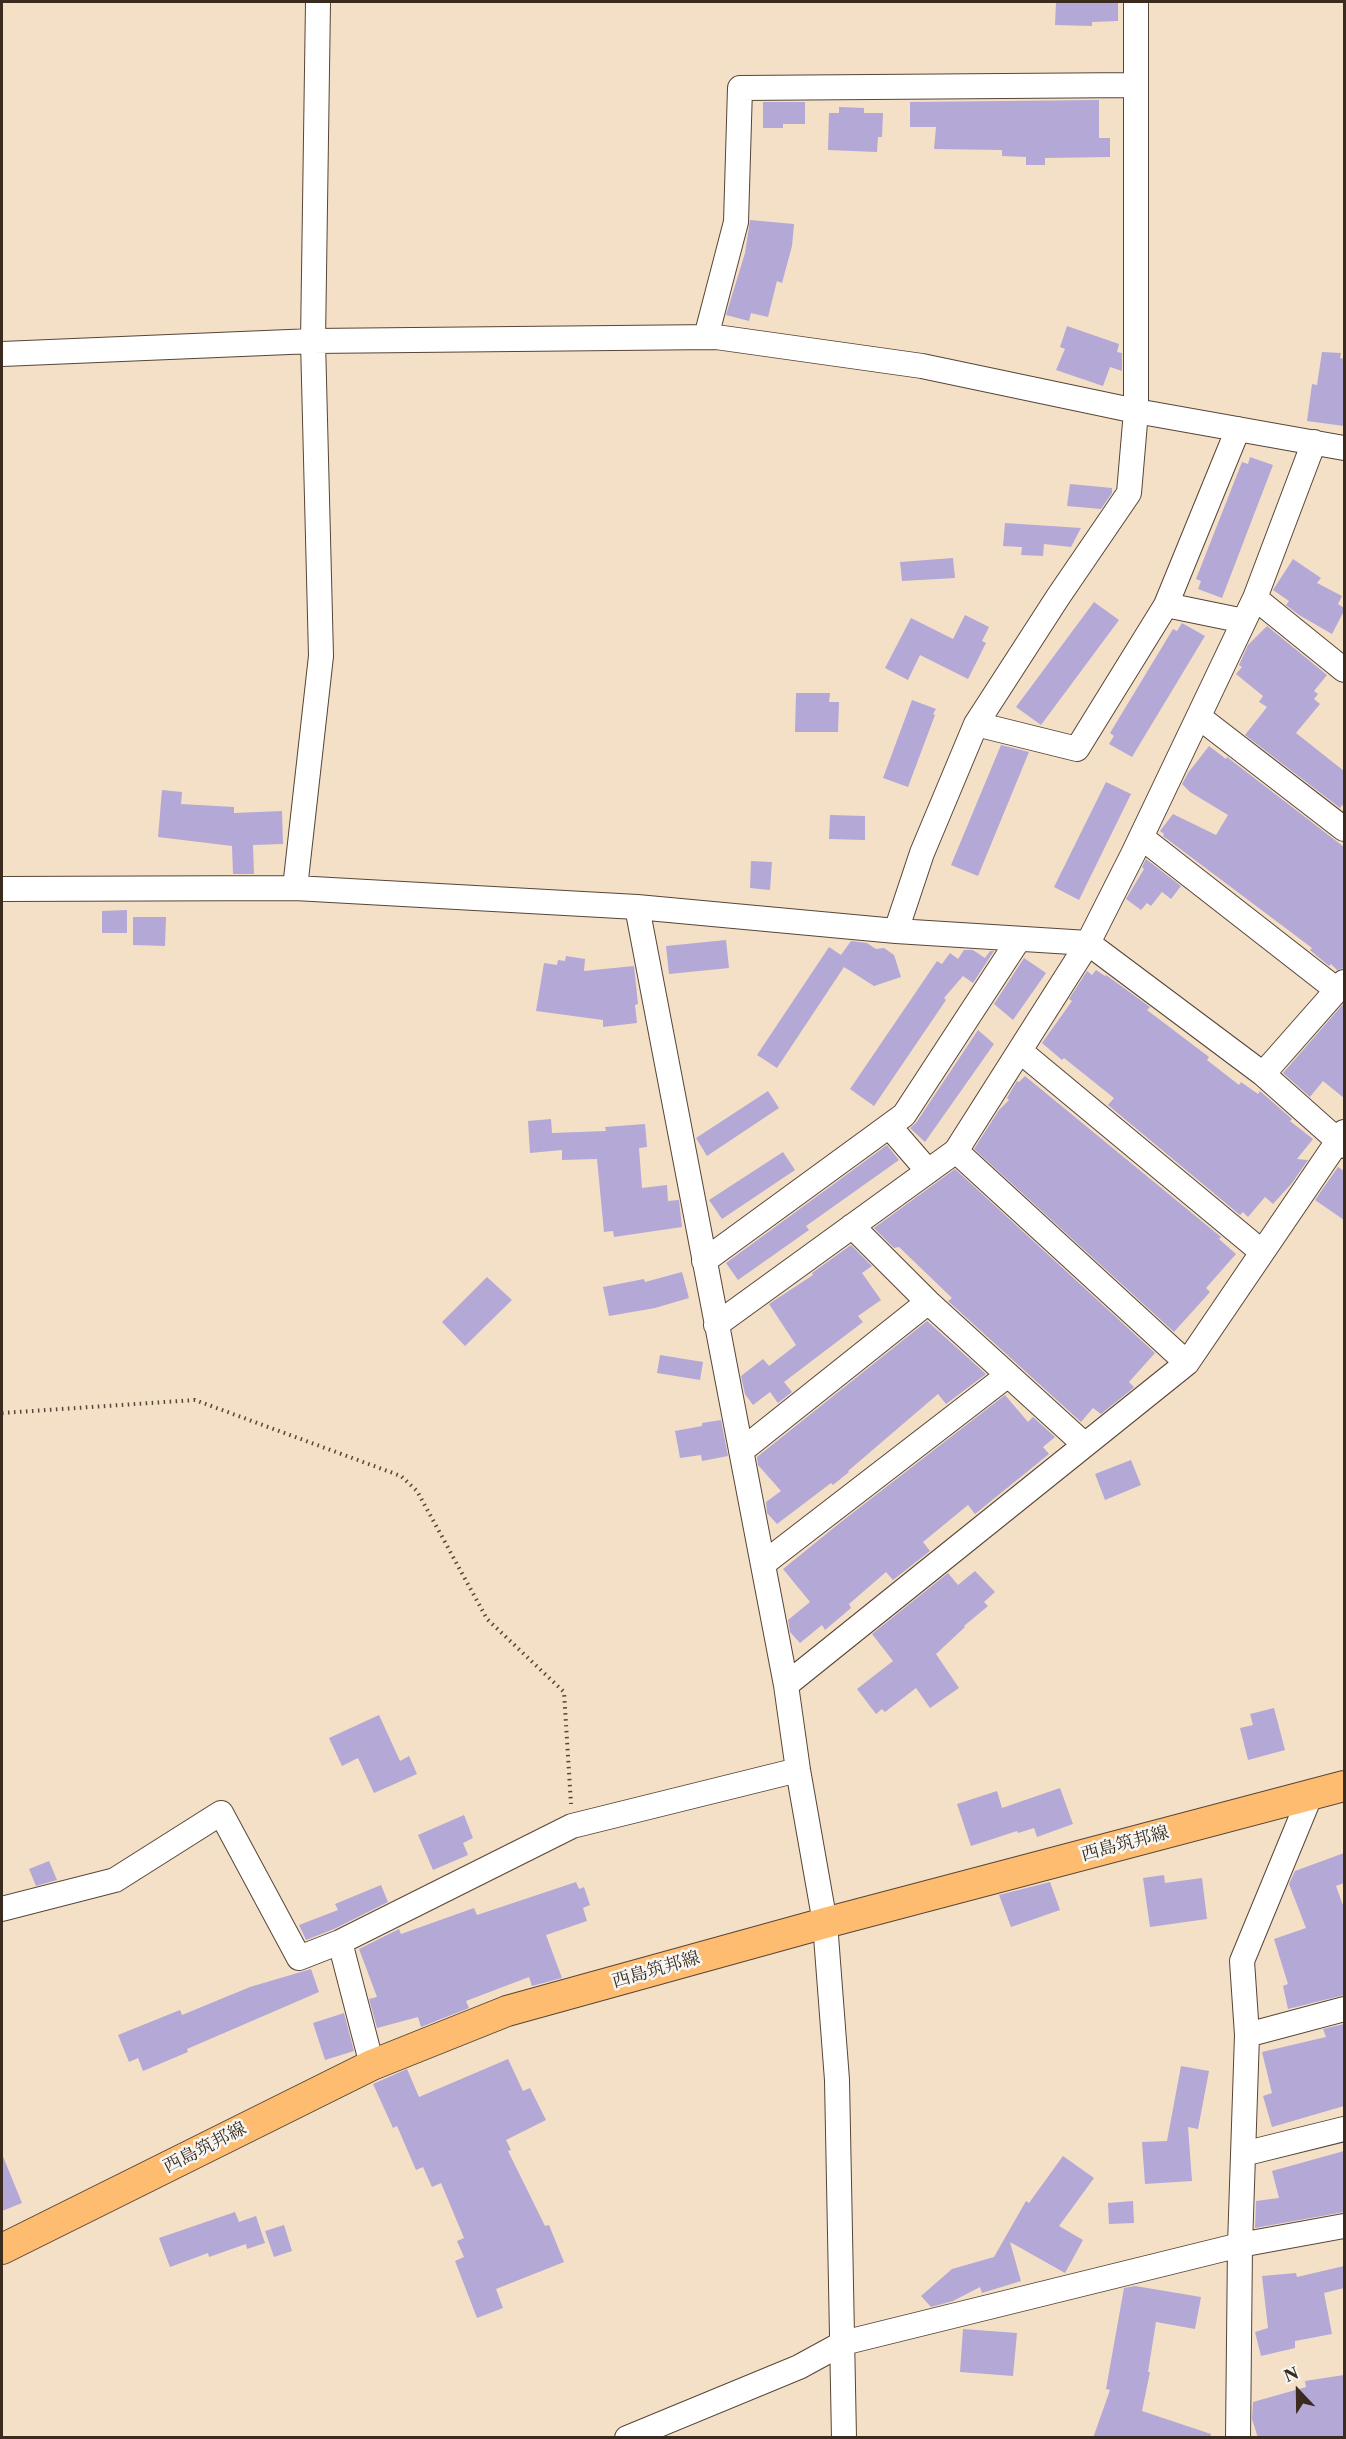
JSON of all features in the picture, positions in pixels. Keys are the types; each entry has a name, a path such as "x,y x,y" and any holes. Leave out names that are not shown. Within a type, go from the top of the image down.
{"main road":[{"name":"西島筑邦線","path":"2,2249 372,2065 507,2012 825,1923 1344,1786"}],"street":[{"path":"295,888 321,656 313,341 318,2"},
{"path":"896,930 922,853 976,724 1129,493 1136,411 1136,2"},
{"path":"706,337 736,222 740,88 1136,85"},
{"path":"2,354 313,341 706,337 922,366 1136,411 1344,448"},
{"path":"976,724 1077,749 1166,605 1238,429"},
{"path":"716,1325 956,1151 1088,943 1244,621 1314,442"},
{"path":"1254,598 1342,663"},
{"path":"1166,605 1244,621"},
{"path":"1199,717 1344,829"},
{"path":"1141,837 1341,986 1263,1074"},
{"path":"2,889 295,888 637,907 896,930 1088,943 1263,1074 1342,1140 1187,1362 786,1685"},
{"path":"637,907 786,1685 798,1770 825,1923 837,2080 844,2438"},
{"path":"704,1261 904,1115 1019,939"},
{"path":"1020,1051 1262,1252"},
{"path":"889,1126 928,1171"},
{"path":"956,1151 1187,1362"},
{"path":"852,1226 928,1302 1084,1445"},
{"path":"741,1451 928,1302"},
{"path":"763,1564 1008,1375"},
{"path":"2,1910 115,1880 220,1813 299,1958 340,1942 572,1826 798,1770"},
{"path":"1238,2438 1240,2245 1246,2035 1242,1961 1311,1794"},
{"path":"340,1942 372,2065"},
{"path":"1246,2035 1344,2009"},
{"path":"1243,2154 1344,2128"},
{"path":"627,2438 799,2367 843,2343 1240,2245 1344,2226"}],"path":[{"path":"2,1413 195,1400 400,1476 417,1491 487,1619 564,1692 572,1826"}],"building":[{"path":"1056,2 1118,2 1118,21 1092,22 1092,26 1055,25"},
{"path":"1099,100 1099,138 1110,138 1110,157 1045,158 1045,165 1026,165 1026,157 1002,156 1002,150 934,149 936,127 910,127 910,102"},
{"path":"763,102 805,102 805,124 783,124 783,128 763,128"},
{"path":"839,107 864,108 864,113 883,113 882,137 878,137 877,152 828,150 829,113 839,113"},
{"path":"750,220 794,224 792,246 782,283 777,281 768,317 751,313 749,321 726,315 745,253"},
{"path":"1067,326 1119,344 1117,352 1122,353 1122,371 1110,367 1103,386 1056,370 1065,349 1060,347"},
{"path":"1322,352 1341,353 1340,358 1344,359 1344,426 1307,421 1312,384 1317,385"},
{"path":"1250,457 1273,465 1222,598 1198,589 1201,581 1196,579 1242,462 1248,464"},
{"path":"1070,484 1112,488 1112,493 1101,509 1067,506"},
{"path":"1005,523 1081,528 1071,547 1044,544 1043,556 1021,555 1022,547 1003,546"},
{"path":"953,558 955,578 902,581 900,562"},
{"path":"1293,559 1321,578 1317,583 1342,596 1338,604 1344,608 1344,611 1332,634 1299,615 1286,605 1289,601 1273,590"},
{"path":"1094,602 1119,620 1041,725 1016,707"},
{"path":"965,615 989,627 982,641 986,643 968,679 920,655 908,680 885,668 911,618 953,639"},
{"path":"1182,623 1205,636 1132,757 1109,744 1114,736 1110,733 1173,629 1177,631"},
{"path":"1267,626 1327,675 1314,691 1318,694 1314,699 1320,704 1296,733 1344,771 1344,803 1340,808 1245,735 1267,707 1259,702 1263,696 1236,674 1242,667 1239,665 1248,645"},
{"path":"796,693 830,693 829,702 839,702 838,732 795,732"},
{"path":"912,700 936,709 908,787 883,778"},
{"path":"1001,745 1029,752 978,876 951,865"},
{"path":"1209,746 1226,759 1227,757 1344,847 1344,968 1337,970 1331,964 1329,966 1310,950 1312,948 1163,836 1164,834 1160,831 1173,814 1216,835 1228,815 1190,792 1182,784"},
{"path":"1106,782 1131,794 1079,900 1054,887"},
{"path":"162,790 182,792 181,804 234,807 234,813 282,811 283,844 253,845 254,874 233,874 232,846 158,837"},
{"path":"830,815 865,816 865,840 829,839"},
{"path":"1146,859 1181,886 1171,899 1162,892 1151,906 1147,903 1141,910 1126,899 1144,869 1142,867"},
{"path":"751,861 772,862 770,890 750,888"},
{"path":"127,910 127,933 102,933 102,911"},
{"path":"133,917 166,917 165,946 133,945"},
{"path":"726,940 729,968 669,974 666,946"},
{"path":"851,941 867,943 876,949 884,948 894,955 901,977 874,986 844,967 777,1068 757,1055 829,947 841,955"},
{"path":"964,950 973,950 985,958 990,951 994,951 973,983 963,976 944,998 946,1000 874,1106 850,1089 937,961 942,964 950,953 958,959"},
{"path":"566,956 585,959 584,971 634,966 638,1004 635,1005 637,1023 603,1027 603,1020 536,1011 544,963 557,965 558,960 565,961"},
{"path":"1024,958 1046,973 1013,1020 994,1004"},
{"path":"1096,970 1150,1007 1147,1010 1209,1057 1207,1060 1239,1085 1241,1082 1258,1094 1260,1091 1292,1119 1290,1121 1313,1139 1297,1159 1308,1160 1273,1204 1265,1197 1248,1217 1243,1212 1240,1215 1108,1105 1114,1098 1042,1043 1072,1001 1069,999 1087,971 1092,975"},
{"path":"1344,1003 1344,1098 1323,1081 1310,1097 1283,1073"},
{"path":"978,1030 994,1044 925,1142 910,1128 916,1123"},
{"path":"1025,1076 1221,1237 1219,1239 1236,1254 1206,1288 1210,1292 1174,1332 974,1149 999,1110 1009,1100 1007,1098 1017,1081 1019,1082"},
{"path":"768,1091 779,1108 707,1156 696,1138"},
{"path":"551,1119 552,1133 606,1131 605,1127 645,1124 647,1147 639,1148 642,1188 667,1185 668,1201 679,1200 682,1227 614,1237 613,1231 604,1232 597,1159 562,1160 562,1150 530,1153 528,1121"},
{"path":"887,1145 899,1160 806,1226 809,1230 738,1280 726,1263"},
{"path":"783,1152 795,1170 722,1219 709,1200"},
{"path":"1338,1167 1344,1171 1344,1220 1315,1200"},
{"path":"955,1169 1155,1353 1129,1382 1134,1387 1101,1414 1093,1408 1081,1422 948,1301 952,1298 899,1247 894,1248 874,1228"},
{"path":"851,1245 872,1266 862,1273 881,1300 858,1316 863,1322 784,1382 792,1392 778,1403 770,1392 753,1405 745,1394 741,1376 763,1359 769,1366 796,1345 769,1304 813,1275 812,1273"},
{"path":"682,1272 689,1298 655,1308 609,1316 603,1287 644,1279 645,1282"},
{"path":"487,1277 512,1300 465,1346 442,1322"},
{"path":"927,1321 986,1374 946,1404 938,1394 833,1485 831,1483 777,1524 767,1513 766,1502 781,1491 758,1465 757,1457"},
{"path":"660,1355 703,1362 700,1380 657,1373"},
{"path":"1005,1395 1028,1422 1033,1417 1055,1437 1043,1447 1049,1454 975,1514 968,1505 923,1542 930,1551 893,1580 886,1572 849,1604 851,1608 825,1630 822,1625 800,1643 790,1632 788,1620 810,1602 783,1569"},
{"path":"721,1420 728,1456 702,1461 701,1455 680,1458 675,1431"},
{"path":"1131,1460 1141,1485 1105,1500 1095,1474"},
{"path":"975,1571 995,1592 984,1602 988,1606 936,1654 959,1688 930,1708 916,1688 885,1712 882,1709 876,1714 857,1689 893,1661 872,1634 948,1573 958,1585"},
{"path":"1274,1708 1285,1750 1248,1760 1240,1728 1253,1725 1250,1714"},
{"path":"379,1715 400,1761 409,1756 417,1774 374,1793 358,1758 342,1766 329,1738"},
{"path":"1060,1788 1073,1824 1037,1837 1034,1828 971,1846 957,1804 997,1791 1002,1808"},
{"path":"464,1815 473,1838 463,1843 468,1855 433,1870 418,1835"},
{"path":"1344,1853 1344,1883 1336,1886 1344,1908 1344,1995 1288,2009 1283,1986 1288,1984 1274,1939 1306,1928 1289,1884 1295,1871"},
{"path":"49,1861 57,1880 36,1886 29,1869"},
{"path":"1164,1875 1165,1883 1202,1878 1207,1919 1150,1927 1143,1878"},
{"path":"576,1882 579,1889 584,1887 590,1905 583,1908 587,1921 546,1935 562,1978 532,1986 529,1977 466,2001 469,2008 421,2027 418,2017 377,2028 369,1999 377,1997 359,1949 399,1929 401,1934 474,1908 477,1915"},
{"path":"1050,1882 1060,1910 1011,1927 999,1895"},
{"path":"381,1885 388,1902 306,1940 299,1925 338,1910 335,1904"},
{"path":"311,1969 319,1992 187,2049 188,2052 143,2071 138,2058 129,2062 118,2035 180,2010 182,2015 250,1987"},
{"path":"344,2013 354,2051 325,2060 313,2023"},
{"path":"1344,2024 1344,2106 1272,2127 1263,2096 1272,2093 1262,2052 1326,2037 1323,2029"},
{"path":"508,2059 523,2091 530,2088 546,2120 506,2140 511,2150 508,2151 545,2226 549,2225 564,2262 496,2289 503,2308 477,2318 455,2261 464,2257 457,2241 464,2238 441,2183 432,2187 423,2167 416,2170 397,2126 393,2128 373,2084 407,2069 419,2097"},
{"path":"1181,2066 1209,2071 1198,2129 1188,2127 1192,2181 1145,2184 1142,2142 1167,2141"},
{"path":"1344,2151 1344,2212 1255,2228 1256,2201 1279,2198 1272,2171"},
{"path":"2,2154 22,2203 2,2211"},
{"path":"1063,2156 1094,2178 1059,2226 1083,2240 1065,2273 1010,2242 1021,2281 982,2293 980,2287 953,2301 931,2307 921,2296 952,2269 994,2257 1026,2201 1029,2203"},
{"path":"1133,2201 1134,2223 1109,2224 1108,2203"},
{"path":"235,2212 239,2222 256,2216 265,2243 247,2249 246,2244 209,2257 208,2253 170,2267 159,2238"},
{"path":"284,2225 292,2251 274,2257 265,2231"},
{"path":"1344,2266 1344,2288 1324,2293 1332,2334 1295,2341 1295,2348 1261,2356 1255,2332 1268,2328 1262,2276 1296,2273 1297,2277"},
{"path":"1135,2286 1201,2297 1195,2329 1156,2322 1148,2372 1150,2372 1142,2411 1211,2434 1210,2438 1093,2438 1110,2390 1106,2389 1124,2288"},
{"path":"963,2329 1017,2333 1013,2376 960,2372"},
{"path":"1344,2375 1344,2438 1258,2438 1252,2419 1253,2402 1306,2387 1305,2381"}]}
